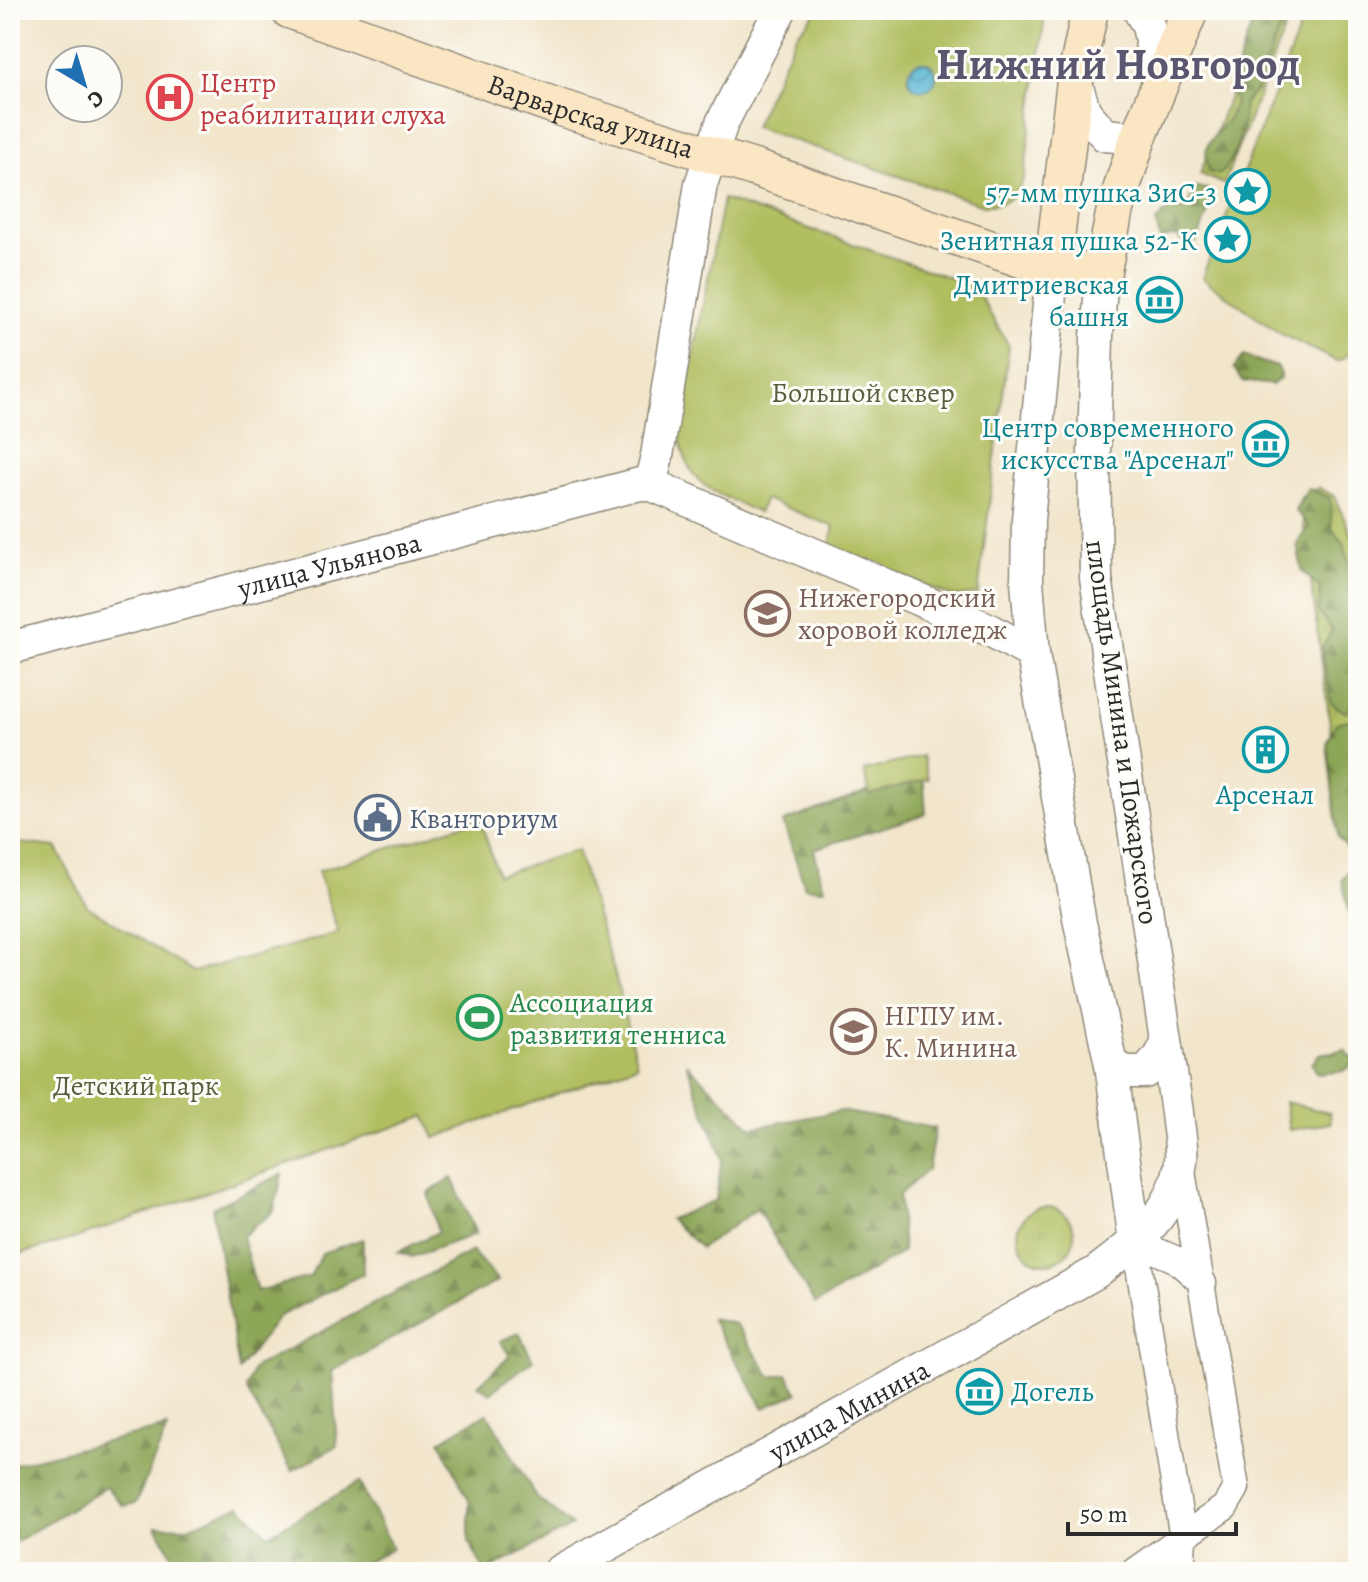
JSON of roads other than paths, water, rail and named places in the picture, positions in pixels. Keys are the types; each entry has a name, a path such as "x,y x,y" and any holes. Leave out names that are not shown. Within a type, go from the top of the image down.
{"main road":[{"name":"Варварская улица","path":"289,10 561,108 711,154"},
{"path":"1053,264 1075,81 1090,10"},
{"name":"площадь Минина и Пожарского","path":"1102,276 1115,209 1138,138 1190,10"},
{"path":"711,154 1024,260 1102,276"}],"street":[{"path":"780,10 722,123 701,184 650,484 990,630 1033,654"},
{"path":"1139,10 1148,25 1159,84"},
{"name":"площадь Минина и Пожарского","path":"1159,84 1160,10"},
{"path":"1075,81 1085,112 1105,135 1138,138"},
{"path":"1053,264 1028,520 1027,581 1033,654 1080,923 1111,1064 1135,1242 1183,1538 1181,1572"},
{"name":"площадь Минина и Пожарского","path":"1102,276 1094,440 1096,578 1177,1112 1181,1166 1236,1488 1225,1507 1133,1572"},
{"name":"улица Ульянова","path":"10,648 460,529 650,484"},
{"path":"1111,1064 1126,1072 1145,1072 1166,1043"},
{"name":"площадь Минина и Пожарского","path":"1135,1242 1171,1198 1181,1166"},
{"path":"1135,1242 1175,1259 1203,1283"},
{"name":"улица Минина","path":"559,1572 1095,1273 1135,1242"}],"water":[{"path":"922,62 932,66 936,76 932,86 922,90 912,86 908,76 912,66"}],"place":[{"name":"Центр реабилитации слуха","path":"169,98"},
{"name":"57-мм пушка ЗиС-3","path":"1248,192"},
{"name":"Зенитная пушка 52-К","path":"1228,240"},
{"name":"Дмитриевская башня","path":"1160,300"},
{"name":"Центр современного искусства \"Арсенал\"","path":"1265,443"},
{"name":"Нижегородский хоровой колледж","path":"767,613"},
{"name":"Арсенал","path":"1265,750"},
{"name":"Кванториум","path":"378,818"},
{"name":"Ассоциация развития тенниса","path":"479,1018"},
{"name":"НГПУ им. К. Минина","path":"853,1031"},
{"name":"Догель","path":"980,1391"}],"district":[{"name":"Нижний Новгород","path":"1118,64"}],"park label":[{"name":"Большой сквер","path":"863,392"},
{"name":"Детский парк","path":"136,1085"}]}
